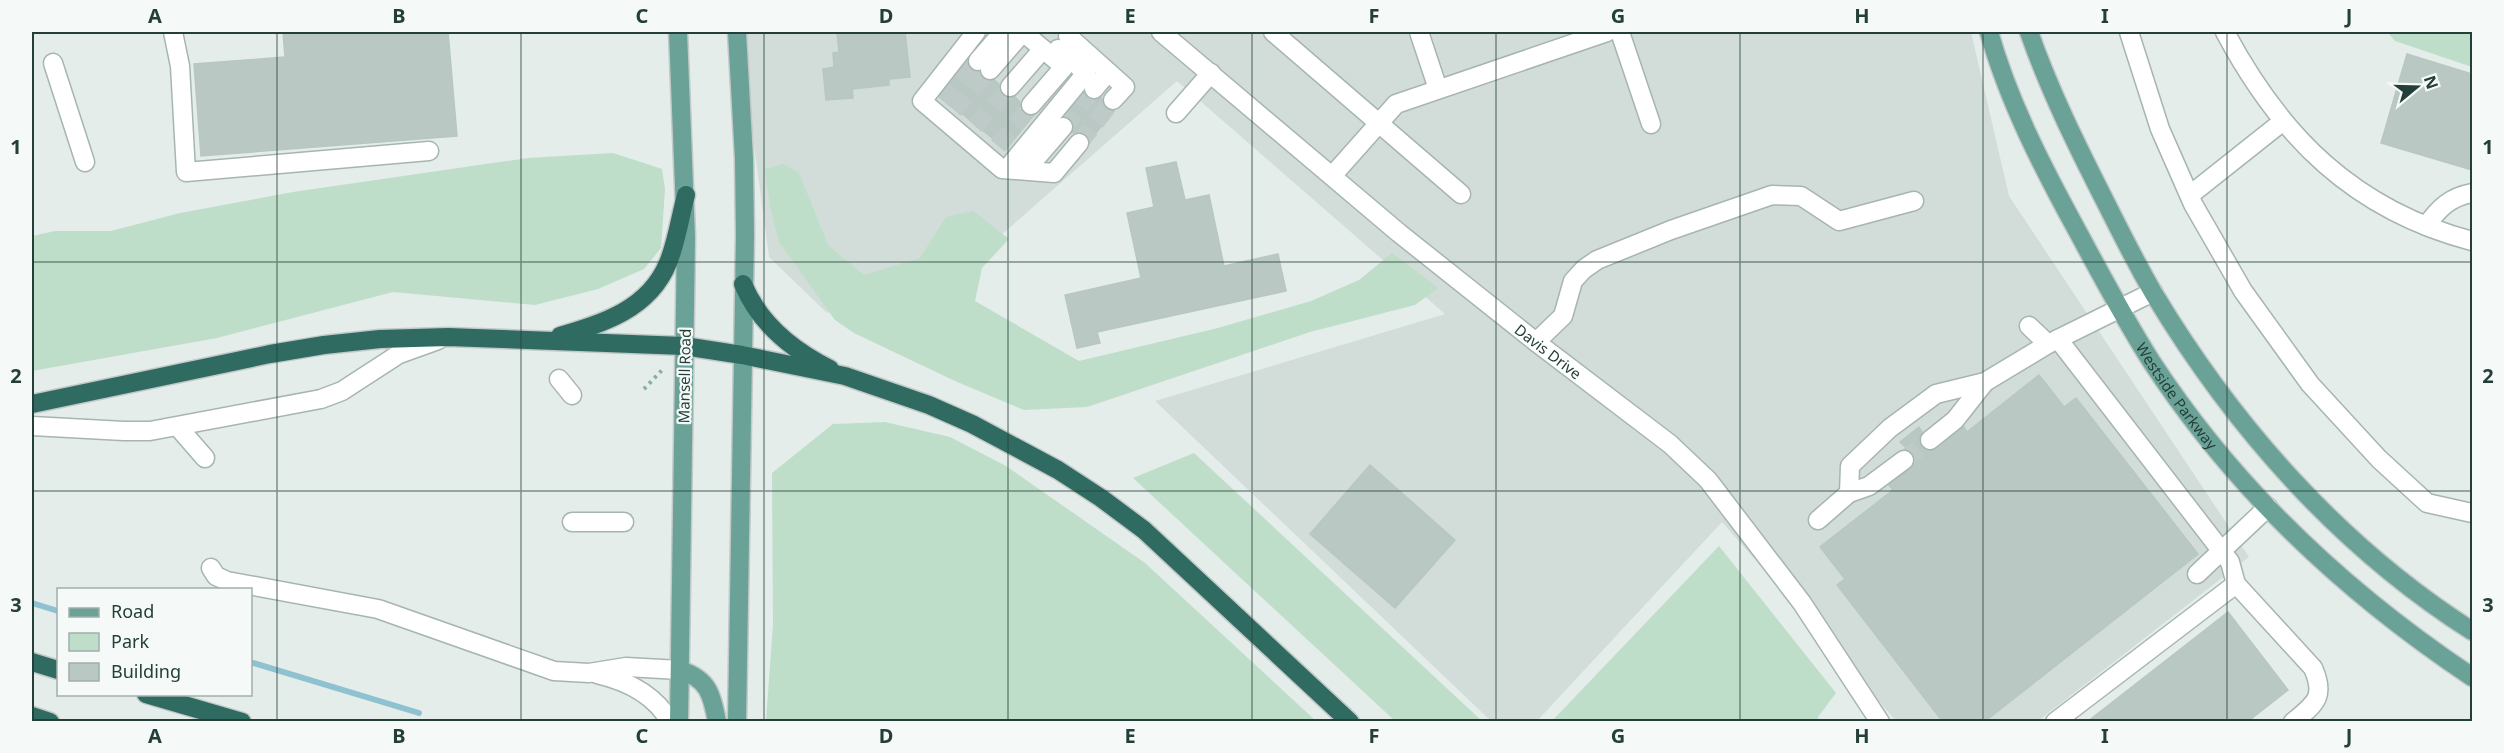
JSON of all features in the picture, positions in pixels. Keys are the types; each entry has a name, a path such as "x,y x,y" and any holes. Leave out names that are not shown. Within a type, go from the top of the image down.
{"highway":[{"path":"544,340 613,319 647,295 668,263 686,195"},
{"path":"743,284 750,301 776,333 803,353 845,376"},
{"path":"32,404 324,345 380,339 448,336 684,346 845,376 929,405 972,424 1058,470 1101,498 1144,530 1350,722"},
{"path":"32,662 57,670"},
{"path":"153,696 242,722"},
{"path":"32,717 50,722"}],"main road":[{"name":"Mansell Road","path":"678,32 686,195 679,722"},
{"path":"737,32 744,159 737,722"},
{"path":"740,64 749,32"},
{"name":"Westside Parkway","path":"1989,32 2005,79 2040,161 2120,309 2151,361 2186,410 2222,457 2268,507 2355,590 2433,651 2472,677"},
{"path":"2029,32 2059,110 2153,292 2219,391 2283,470 2325,512 2411,588 2472,631"},
{"path":"680,670 695,675 706,686 713,702 717,722"}],"street":[{"path":"172,32 180,66 186,172 429,152"},
{"path":"976,32 922,101 941,108 990,148 1002,169 1054,173 1079,143"},
{"path":"980,62 993,32"},
{"path":"980,62 1003,32"},
{"path":"980,62 1023,32 1108,72 1125,87 1113,100"},
{"name":"Davis Drive","path":"1161,32 1400,233 1536,342 1670,444 1708,480 1802,603 1880,722"},
{"path":"1274,32 1377,124 1461,194"},
{"path":"1419,32 1438,89"},
{"path":"1332,176 1396,104 1607,32"},
{"path":"1620,32 1651,124"},
{"path":"2129,32 2160,129 2190,195 2242,291 2310,384 2379,459 2427,503 2472,513"},
{"path":"2225,32 2252,80 2282,122 2301,143 2346,181 2372,199 2426,226 2472,241"},
{"path":"1059,50 1090,81"},
{"path":"1021,97 1059,50"},
{"path":"54,63 85,162"},
{"path":"1007,169 1090,81 1108,72"},
{"path":"1176,113 1211,73"},
{"path":"2190,195 2282,122"},
{"path":"1026,170 1063,127"},
{"path":"2426,226 2438,210 2449,201 2472,193"},
{"path":"1536,342 1563,316 1573,281 1584,269 1597,260 1671,230 1772,195 1801,196 1839,221 1914,201"},
{"path":"1849,494 1850,466 1890,428 1936,394 1985,382 2053,342 2153,292"},
{"path":"2029,326 2053,342 2230,562 2236,584 2313,668 2318,678 2319,692 2315,705 2293,722"},
{"path":"32,426 124,431 178,427 321,399 342,391 399,354 448,336"},
{"path":"559,379 572,395"},
{"path":"1930,440 1955,420 1985,382"},
{"path":"178,427 205,458"},
{"path":"1818,520 1849,494 1869,486 1904,460"},
{"path":"2197,574 2268,507"},
{"path":"572,522 624,522"},
{"path":"211,568 216,576 227,581 378,609 543,668 613,678 648,695 663,709 670,722"},
{"path":"2055,722 2236,584"},
{"path":"590,673 626,667 680,670"}],"path":[{"path":"644,389 664,368"}],"shaded area":[{"path":"739,32 1971,32 2009,196 2249,557 2038,721 1896,721 1722,522 1537,721 1491,721 1155,401 1445,314 1177,81 968,264 827,313 769,257"}],"green space":[{"path":"2387,32 2472,32 2472,67 2395,41"},
{"path":"613,153 662,169 665,189 661,248 644,269 598,289 535,305 393,292 217,338 32,371 32,236 55,231 111,231 180,213 293,192 528,158"},
{"path":"783,164 799,173 828,245 864,275 920,258 946,217 973,211 1009,239 982,268 975,301 1079,361 1218,328 1311,301 1359,280 1392,253 1438,288 1415,305 1310,332 1087,407 1024,410 955,381 854,333 835,320 779,242 770,207 765,169"},
{"path":"885,422 950,437 1006,466 1145,563 1316,721 766,721 773,624 772,473 833,424"},
{"path":"1194,453 1482,721 1395,721 1133,478"},
{"path":"1719,546 1836,693 1818,717 1819,721 1552,721"}],"building":[{"path":"283,32 448,32 457,136 201,156 194,64 285,57"},
{"path":"837,32 905,32 910,77 889,79 889,85 852,89 853,98 826,100 823,69 834,67 833,53 839,52"},
{"path":"2407,54 2472,74 2472,170 2381,143"},
{"path":"967,62 970,69 979,72 983,79 994,80 999,84 999,90 1003,96 1015,97 1020,102 1020,108 1024,114 1033,116 1006,149 940,96"},
{"path":"1084,93 1092,100 1101,97 1105,108 1114,111 1090,140 1081,132 1072,133 1073,123 1065,116"},
{"path":"1176,162 1185,200 1209,195 1224,266 1278,254 1286,291 1097,332 1100,343 1077,348 1065,295 1141,278 1127,213 1154,207 1146,168"},
{"path":"2039,375 2064,407 2076,398 2198,554 1984,722 1943,722 1837,585 1845,579 1820,547 1893,490 1889,485 1914,465 1913,454 1900,442 1919,427 1922,432 1919,441 1922,447 1931,451 1937,449 1964,427 1967,432"},
{"path":"1370,465 1455,540 1395,608 1310,534"},
{"path":"2228,612 2288,690 2247,722 2087,722"}],"waterway":[{"path":"32,603 57,611"},
{"path":"252,663 419,713"}],"tunnel":[{"path":"944,102 978,61"},
{"path":"954,110 990,70"},
{"path":"975,126 1010,87"},
{"path":"1063,127 1094,89"},
{"path":"1079,143 1113,100"},
{"path":"998,146 1031,105"},
{"path":"1904,460 1930,440"}]}
